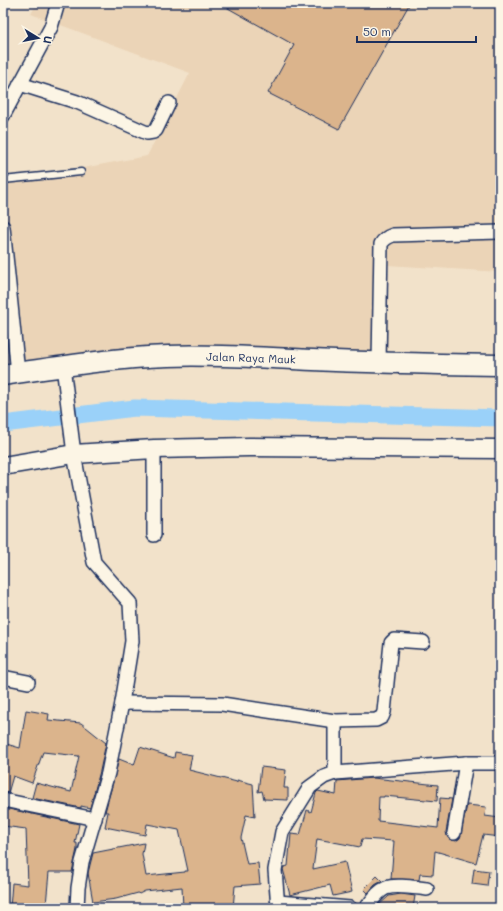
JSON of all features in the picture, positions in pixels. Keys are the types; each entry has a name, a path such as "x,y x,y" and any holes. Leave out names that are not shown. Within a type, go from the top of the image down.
{"main road":[{"name":"Jalan Raya Mauk","path":"10,374 63,372 109,360 168,356 205,356 378,363 500,365"}],"street":[{"path":"3,116 51,27 58,3"},
{"path":"20,84 77,102 147,132 153,132 156,130 169,103"},
{"path":"3,227 10,374"},
{"path":"378,363 381,244 383,240 388,236 393,235 500,232"},
{"path":"63,372 74,450 94,562 130,603 132,641 122,704 108,773 82,862 78,888 78,908"},
{"path":"3,466 74,450 249,447 500,449"},
{"path":"154,449 154,535"},
{"path":"122,704 222,704 335,721 376,720 382,717 384,712 391,643 394,640 423,642"},
{"path":"3,677 28,682"},
{"path":"335,721 335,773"},
{"path":"454,833 466,763"},
{"path":"350,908 278,905 275,870 282,832 310,787 324,777 335,773 466,763 500,763"},
{"path":"3,800 95,820"},
{"path":"366,908 385,888 393,886 427,889"}],"lane":[{"path":"3,180 81,172"}],"shaded area":[{"path":"37,3 500,3 500,272 387,265 388,362 181,354 3,370 3,183 147,156 190,73 31,14"}],"building":[{"path":"219,3 410,3 339,129 268,93 294,45"},
{"path":"26,710 49,714 48,720 81,723 106,743 90,808 81,806 81,808 32,798 36,783 71,792 79,756 43,752 32,783 13,776 8,793 3,792 3,743 20,748"},
{"path":"140,747 174,758 175,752 192,755 189,770 237,782 237,780 253,784 255,817 246,815 241,838 247,864 258,863 260,884 235,886 233,908 183,908 182,887 145,891 139,894 116,899 93,902 88,873 93,853 144,843 142,854 146,876 188,871 179,830 147,824 145,835 105,827 108,812 105,812 119,759 134,765"},
{"path":"261,767 286,770 284,788 288,788 288,800 264,799 262,791 258,792"},
{"path":"373,778 438,785 437,801 384,796 379,797 378,821 438,828 440,798 452,799 446,832 449,839 456,841 460,838 467,805 486,807 485,816 500,818 500,837 483,835 476,863 435,851 433,875 420,874 419,880 391,879 394,841 362,839 360,847 317,839 313,869 345,862 352,892 333,896 330,885 290,895 283,869 284,867 288,866 291,834 300,835 307,810 311,812 316,793 318,791 336,795 337,781"},
{"path":"4,808 79,824 75,843 77,843 77,849 72,872 49,872 46,905 25,904 25,908 10,908 12,883 28,885 26,829 3,826"},
{"path":"474,869 489,871 487,886 472,884"},
{"path":"377,876 382,881 375,885 368,893 364,889"},
{"path":"401,894 415,896 413,908 381,908 379,905 389,896"}],"waterway":[{"path":"3,424 135,408 500,418"}]}
